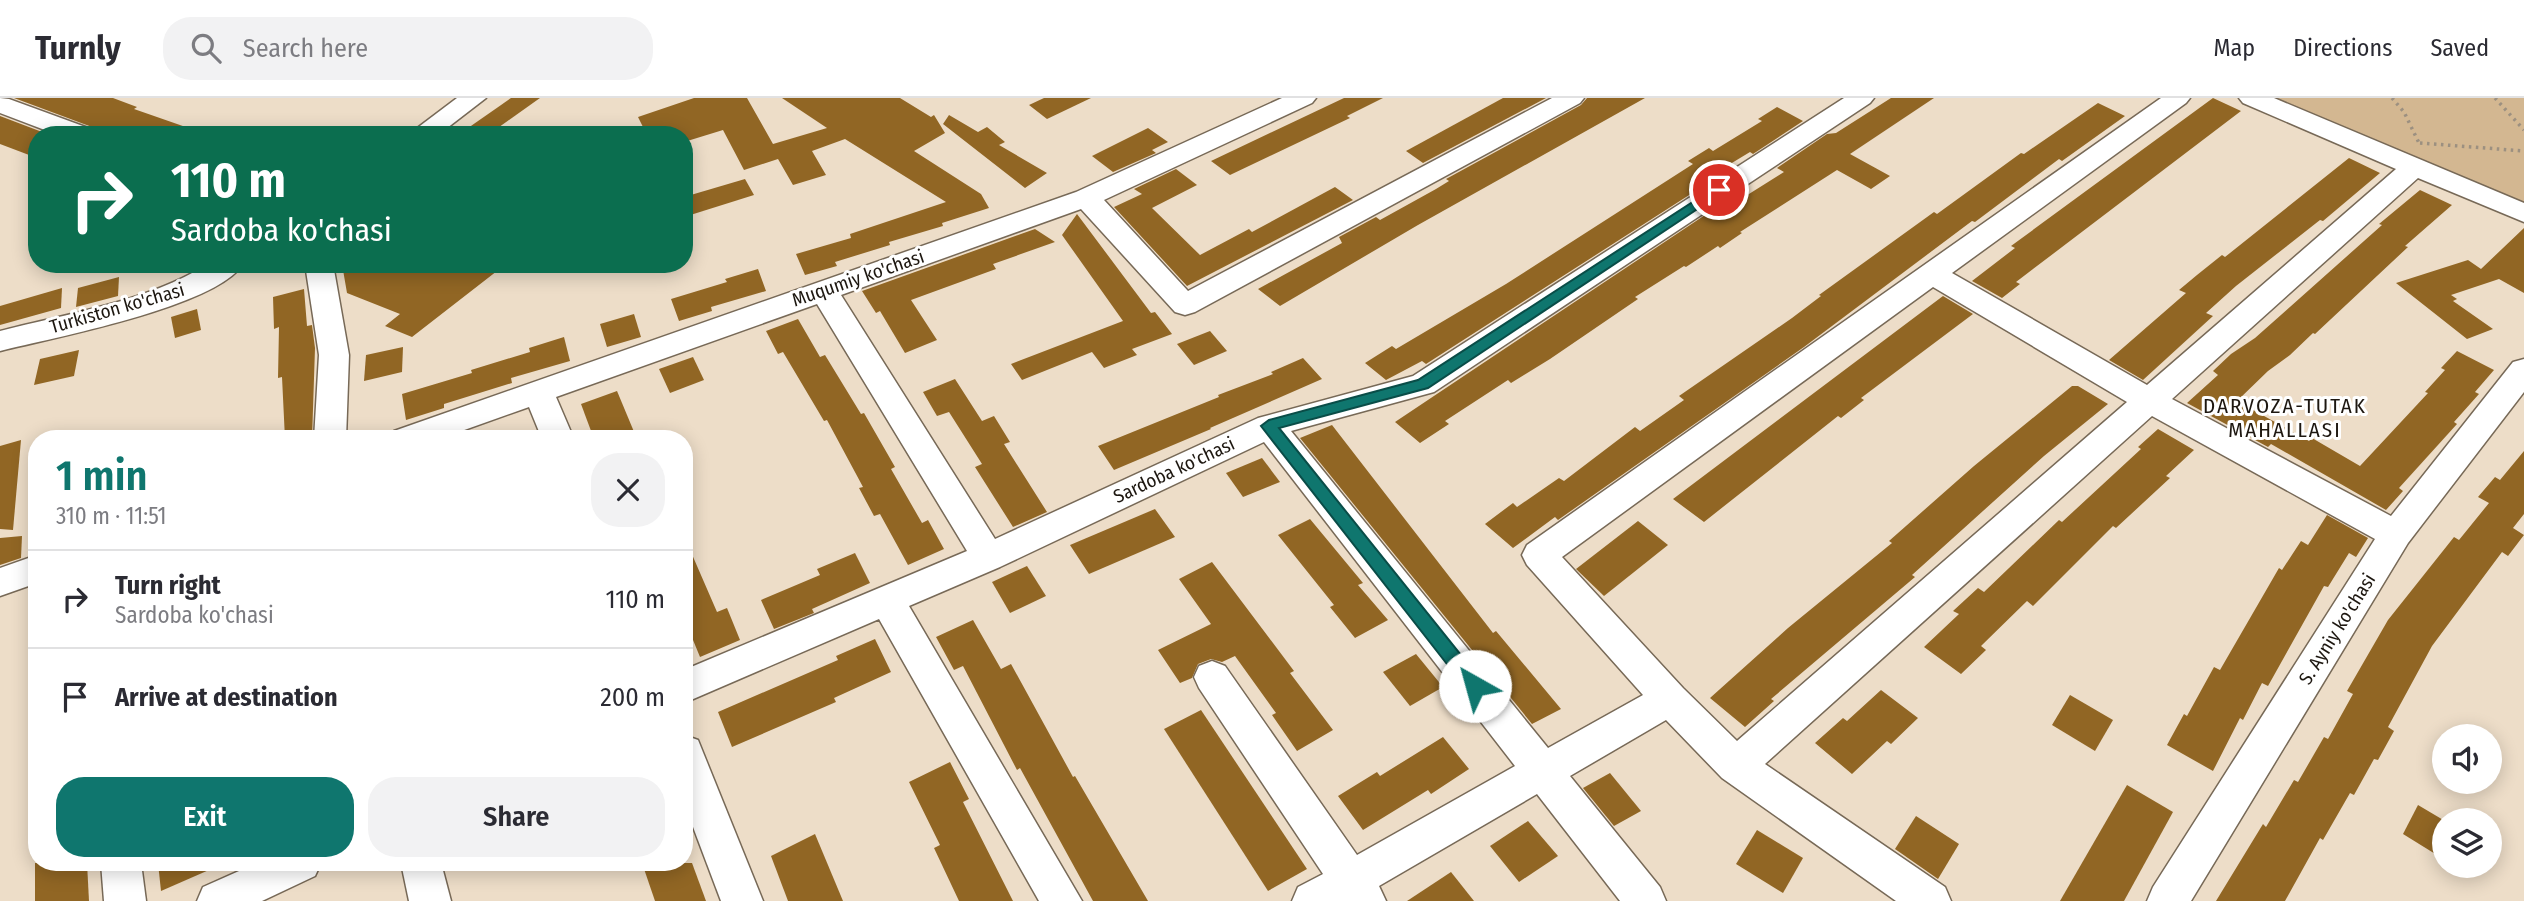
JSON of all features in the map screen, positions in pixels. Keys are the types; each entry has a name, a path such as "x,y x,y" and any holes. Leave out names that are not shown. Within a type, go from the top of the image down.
{"street":[{"path":"434,126 473,98"},
{"name":"Muqumiy ko'chasi","path":"431,430 1086,198 1303,98"},
{"path":"1086,198 1185,305 1571,98"},
{"name":"Sardoba ko'chasi","path":"693,683 988,557 1269,426 1423,384 1824,109 1861,98"},
{"path":"1930,901 1736,766 1670,699 1539,555 1934,275 2177,98"},
{"path":"2252,98 2417,155 2524,213"},
{"path":"0,103 59,126"},
{"path":"1736,766 2148,400 2417,155"},
{"name":"Turkiston ko'chasi","path":"0,341 154,301 196,285 215,273"},
{"path":"320,273 334,355 330,430"},
{"path":"1934,275 2148,400 2396,534"},
{"path":"824,290 988,557"},
{"name":"S. Ayniy ko'chasi","path":"2168,901 2396,534 2524,370"},
{"path":"540,393 554,430"},
{"path":"1269,426 1645,901"},
{"path":"0,582 28,572"},
{"path":"887,601 1061,901"},
{"path":"1212,677 1357,890"},
{"path":"1313,901 1357,890 1543,772 1670,699"},
{"path":"693,775 742,901"},
{"path":"122,871 125,901"},
{"path":"218,901 284,871"},
{"path":"423,871 430,901"}],"path":[{"path":"2392,98 2404,112 2417,155 2524,151"},
{"path":"2495,98 2524,130"}],"shaded area":[{"path":"2262,98 2524,98 2524,209"}],"building":[{"path":"14,98 113,98 137,107 134,109 183,126 89,126"},
{"path":"511,98 540,98 501,126 471,126"},
{"path":"694,98 747,98 773,144 827,128 782,98 900,98 931,117 934,115 945,133 914,151 981,194 989,208 942,223 943,226 889,242 890,245 835,262 837,266 805,275 796,254 851,238 850,234 946,202 845,139 812,151 826,175 793,185 778,159 744,170 723,130 693,139 693,126 642,126 638,117"},
{"path":"1044,98 1091,98 1047,119 1029,105"},
{"path":"1344,98 1383,98 1347,116 1350,118 1230,175 1211,161"},
{"path":"1503,98 1546,98 1423,163 1406,151"},
{"path":"1587,98 1645,98 1280,306 1258,289 1342,243 1339,237 1376,217 1380,220 1436,189 1449,181 1446,179 1581,105"},
{"path":"1891,98 1934,98 1850,154 1890,176 1871,189 1837,170 1740,232 1742,233 1720,248 1718,246 1635,297 1638,299 1550,359 1511,383 1508,380 1445,421 1449,424 1420,443 1395,422 1735,195 1741,199 1784,172 1777,168 1827,134 1836,133"},
{"path":"2213,98 2241,111 2016,282 2020,284 2002,298 1972,281 2015,248 2011,246"},
{"path":"2098,103 2125,116 2062,161 2059,159 1804,347 1558,520 1555,517 1513,548 1485,524 1513,503 1517,507 1559,478 1564,481 1635,427 1640,431 1684,400 1679,396 1792,318 1821,296 1819,295 1934,212 1937,214 2021,153 2024,154"},
{"path":"1777,107 1803,121 1753,154 1750,152 1707,178 1711,181 1426,364 1422,361 1386,380 1365,363 1392,346 1396,349 1506,284 1693,164 1688,161 1709,148 1713,151 1762,121 1758,119"},
{"path":"949,115 978,132 987,127 1005,142 999,145 1047,173 1025,188 943,124"},
{"path":"0,116 28,127 28,155 0,144"},
{"path":"1148,128 1168,142 1152,150 1156,153 1113,172 1092,156"},
{"path":"2349,158 2380,173 2323,221 2320,220 2236,286 2206,313 2213,316 2143,380 2109,360 2186,293 2179,290 2222,255 2225,257"},
{"path":"1176,169 1197,185 1152,208 1200,255 1249,229 1252,232 1335,187 1353,200 1187,286 1114,207 1142,194 1134,189"},
{"path":"745,179 754,195 693,214 693,194"},
{"path":"2420,190 2452,205 2405,246 2408,247 2315,334 2268,371 2237,401 2309,441 2312,438 2360,466 2428,393 2425,392 2445,370 2441,368 2457,351 2494,370 2475,392 2479,394 2454,422 2457,424 2399,488 2403,491 2386,510 2271,444 2268,447 2187,403 2218,375 2213,371 2231,354 2255,338"},
{"path":"1077,214 1151,313 1155,312 1172,334 1132,349 1137,355 1104,368 1092,352 1022,380 1011,364 1123,321 1062,235"},
{"path":"2524,228 2524,293 2499,279 2451,295 2457,299 2453,301 2493,329 2467,339 2396,283 2468,260 2481,269"},
{"path":"1035,229 1055,242 993,264 996,269 911,300 937,340 905,353 880,311 876,313 862,291"},
{"path":"758,269 766,291 711,307 712,311 679,321 671,299 727,282 725,279"},
{"path":"344,273 494,273 412,337 385,326 400,314 347,293"},
{"path":"119,277 118,296 76,307 78,288"},
{"path":"62,288 61,308 0,325 0,306"},
{"path":"304,289 307,326 312,325 315,348 312,430 285,430 282,377 278,378 279,327 274,329 273,297"},
{"path":"1943,296 1973,314 1704,522 1673,499"},
{"path":"197,309 201,330 175,338 171,317"},
{"path":"634,314 641,337 607,347 600,324"},
{"path":"798,319 820,357 825,355 861,414 864,413 895,467 891,469 922,523 928,520 944,549 908,565 880,514 874,516 859,488 863,487 827,420 824,421 783,352 778,354 766,331"},
{"path":"1210,331 1227,351 1194,365 1177,344"},
{"path":"564,337 570,361 511,378 512,383 444,404 444,408 406,420 402,394 472,373 471,370 530,352 529,348"},
{"path":"403,347 402,372 364,381 366,355"},
{"path":"79,350 74,376 34,385 40,359"},
{"path":"693,357 704,380 670,393 659,369"},
{"path":"1303,358 1322,379 1211,429 1114,470 1098,446 1273,374 1271,372"},
{"path":"955,379 982,421 994,416 1010,442 1004,444 1047,512 1013,527 975,467 982,464 949,412 937,416 923,392"},
{"path":"2072,386 2078,386 2108,404 2044,456 1912,575 1915,577 1771,699 1774,701 1745,727 1710,698 1788,628 1892,543 1889,541 1974,466"},
{"path":"617,391 633,430 591,430 581,404"},
{"path":"1332,425 1493,633 1496,631 1561,709 1532,724 1300,438"},
{"path":"2158,429 2194,450 2166,476 2170,478 2116,528 2113,526 2033,606 2027,601 1981,646 1986,650 1961,674 1924,647 1959,614 1953,611 1978,588 1984,592 2059,520 2062,522 2141,449 2138,447"},
{"path":"21,440 13,530 0,529 0,446"},
{"path":"2524,451 2524,514 2513,528 2524,535 2508,556 2502,552 2432,646 2388,727 2394,731 2378,760 2374,759 2354,795 2350,793 2323,840 2320,838 2285,901 2216,901 2263,824 2266,827 2294,780 2298,782 2324,737 2328,739 2353,694 2347,691 2388,620 2454,537 2459,540 2489,503 2478,497 2495,477 2500,480"},
{"path":"1262,458 1280,482 1243,497 1226,473"},
{"path":"1155,509 1175,537 1089,574 1070,545"},
{"path":"2327,515 2368,538 2356,557 2349,553 2328,587 2324,586 2268,686 2262,683 2243,720 2240,718 2213,771 2167,745 2184,714 2187,716 2214,667 2220,670 2279,568 2282,570 2301,541 2308,545"},
{"path":"1310,519 1363,583 1358,585 1388,620 1355,638 1330,607 1334,605 1278,535"},
{"path":"1638,521 1668,545 1604,596 1576,569"},
{"path":"22,536 21,558 0,565 0,538"},
{"path":"855,553 870,583 812,609 814,613 774,629 761,600 820,575 817,569"},
{"path":"693,557 717,612 727,608 740,640 700,657 693,640"},
{"path":"1212,562 1294,671 1290,673 1333,730 1297,751 1272,715 1276,713 1235,656 1222,662 1211,659 1198,664 1192,678 1180,683 1158,650 1211,624 1179,579"},
{"path":"1027,566 1046,596 1010,613 992,582"},
{"path":"973,620 1001,669 1011,664 1073,777 1075,776 1148,901 1093,901 1020,768 1017,770 963,666 954,670 936,637"},
{"path":"875,639 891,672 834,698 836,702 732,747 718,712 838,660 836,656"},
{"path":"1416,654 1443,687 1410,706 1383,672"},
{"path":"1881,690 1918,718 1891,744 1887,741 1852,774 1815,743 1843,718 1847,721"},
{"path":"2070,695 2113,720 2095,751 2052,725"},
{"path":"1201,710 1307,869 1268,891 1164,729"},
{"path":"1443,737 1469,769 1431,794 1428,790 1363,830 1338,796 1377,772 1380,776"},
{"path":"950,762 969,799 963,802 1013,901 959,901 934,848 940,845 909,782"},
{"path":"1610,773 1641,811 1614,826 1583,788"},
{"path":"2127,785 2173,812 2124,901 2060,901"},
{"path":"2418,805 2432,813 2432,852 2403,834"},
{"path":"1916,816 1959,844 1938,879 1895,849"},
{"path":"1528,821 1558,856 1519,882 1490,846"},
{"path":"1757,830 1803,858 1783,893 1736,864"},
{"path":"815,834 843,901 788,901 771,856"},
{"path":"693,866 706,901 655,901 645,871 693,871"},
{"path":"35,871 87,871 89,901 35,901"},
{"path":"159,871 207,871 161,891"},
{"path":"1451,872 1474,901 1407,901"}],"district":[{"name":"DARVOZA-TUTAK MAHALLASI","path":"2285,418"}],"route":[{"path":"1475,686 1269,426 1423,384 1719,190"}]}
